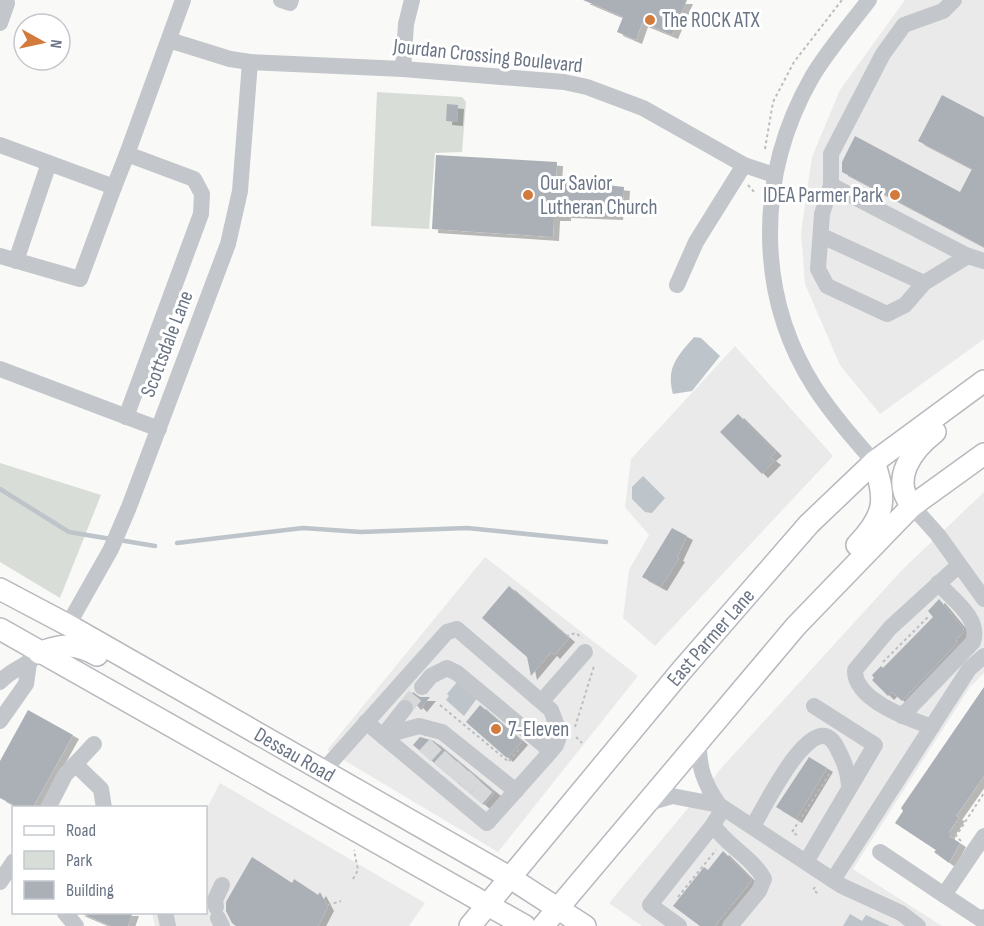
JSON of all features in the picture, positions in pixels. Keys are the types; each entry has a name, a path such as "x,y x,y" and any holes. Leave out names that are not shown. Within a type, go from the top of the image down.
{"main road":[{"name":"East Parmer Lane","path":"470,926 682,669 809,524 874,462 984,381"},
{"path":"912,506 902,489 903,476 911,457 925,440 984,396"},
{"path":"543,926 786,638 912,506 984,454"},
{"path":"786,638 790,617 796,606 871,530 879,518 883,492 874,462"},
{"name":"Dessau Road","path":"0,589 138,664 509,877 585,926"},
{"path":"0,617 32,634 50,638 68,625"},
{"name":"Dessau Road","path":"0,629 34,658 272,781 525,926"},
{"path":"34,658 59,645 73,645 109,662 138,664"}],"street":[{"path":"49,163 8,259 80,279 183,0"},
{"path":"281,0 290,3 291,0"},
{"path":"404,69 407,18 412,0"},
{"path":"869,0 809,82 789,123 774,175 770,253 781,318 814,386 874,462"},
{"path":"954,0 943,11 904,25 883,54 831,154 831,185 822,214 818,269 827,286 887,314 905,305 924,283 968,256"},
{"path":"0,23 5,1"},
{"name":"Jourdan Crossing Boulevard","path":"169,40 230,59 250,62 404,69 553,80 587,87 661,117 743,172 774,175"},
{"name":"Scottsdale Lane","path":"68,625 111,549 129,507 228,244 240,191 250,62"},
{"path":"0,145 114,187"},
{"path":"126,417 201,214 202,194 194,179 127,154"},
{"path":"677,285 696,242 743,172"},
{"path":"831,185 968,256 984,261"},
{"path":"822,236 924,283"},
{"path":"0,369 159,429"},
{"path":"912,506 984,598"},
{"path":"932,727 902,716 874,699 860,686 855,677 855,670 882,636 959,565"},
{"path":"902,716 973,642 976,632 973,621 938,583"},
{"path":"323,771 447,632 457,629 551,710 560,734 551,751 487,823 464,777 431,749 419,726 383,736"},
{"path":"542,702 588,652"},
{"path":"833,880 969,669 984,656"},
{"path":"0,682 6,674 34,658"},
{"path":"0,721 26,684 34,658"},
{"path":"423,687 431,676 447,668 457,673 551,751"},
{"path":"806,862 848,782 875,745 814,706"},
{"path":"383,736 405,708"},
{"path":"366,722 383,736 431,749 464,777 516,791"},
{"path":"753,826 801,747 818,736 827,736 834,742 848,770 848,782"},
{"path":"699,740 698,763 705,784 721,806"},
{"path":"49,806 65,775 94,744"},
{"path":"75,764 101,789 104,806"},
{"path":"645,804 672,796 721,806 833,880 901,913 918,926"},
{"path":"679,926 650,905 713,825 721,806"},
{"path":"713,825 722,838 757,867 764,879 759,891 730,926"},
{"path":"944,895 984,836"},
{"path":"880,852 982,920 984,917"},
{"path":"6,881 12,866"},
{"path":"219,917 215,900 222,885"},
{"path":"67,914 76,926"}],"path":[{"path":"764,154 773,102 794,62 842,0"},
{"path":"743,172 758,199"},
{"path":"882,663 928,617 924,614"},
{"path":"566,636 576,633 588,652 573,734 582,743"},
{"path":"440,705 509,762 524,742"},
{"path":"792,832 831,771 848,782"},
{"path":"956,850 962,840 956,836 984,793"},
{"path":"783,827 797,835"},
{"path":"353,879 358,870 354,847"},
{"path":"328,905 341,901"}],"shaded area":[{"name":"IDEA Parmer Park","path":"905,0 984,0 984,339 880,414 840,365 805,284 801,233 812,157 840,90"},
{"path":"694,337 701,338 720,356 692,391 673,394 671,377 674,363"},
{"path":"735,346 833,456 655,646 623,618 629,570 649,535 625,507 631,459"},
{"path":"643,476 665,498 652,513 645,512 632,499 632,487"},
{"path":"984,492 984,673 970,687 853,869 942,926 642,926 609,903 724,765 903,569"},
{"path":"485,557 638,676 498,852 327,750"},
{"path":"457,682 478,697 464,716 446,700 449,696 447,694"},
{"path":"220,783 425,903 409,926 155,926 152,914 207,914 207,808"},
{"path":"850,914 862,921 866,915 890,926 843,926"}],"green space":[{"path":"377,92 462,97 466,102 462,152 435,153 429,229 371,226"},
{"path":"0,463 101,495 60,598 0,562"}],"building":[{"name":"The ROCK ATX","path":"583,0 687,0 672,35 642,23 636,40 617,32 623,17"},
{"path":"942,95 984,117 984,247 842,172 842,162 855,136 960,192 972,169 918,141"},
{"path":"447,104 458,105 457,122 446,121"},
{"name":"Our Savior Lutheran Church","path":"436,155 557,162 556,179 624,187 623,204 618,204 617,216 565,214 565,217 554,217 553,237 432,229"},
{"path":"738,414 776,452 770,457 775,461 762,474 720,432"},
{"path":"672,528 687,536 677,557 679,558 661,587 642,577"},
{"path":"509,586 569,638 554,655 551,652 531,676 527,657 482,618"},
{"path":"939,599 964,632 955,640 958,642 902,701 892,692 888,696 872,680 874,678 872,675 881,666 883,668 933,617 928,611"},
{"path":"984,687 984,776 956,816 959,817 949,832 949,836 960,843 949,863 934,852 936,850 895,823 903,811 901,808"},
{"path":"413,692 420,697 430,697 421,708 417,704 415,706 408,698"},
{"name":"7-Eleven","path":"480,705 522,741 507,758 466,722"},
{"path":"28,710 73,735 34,806 15,806 0,798 0,761"},
{"path":"420,737 434,741 495,792 484,805 413,745"},
{"path":"809,757 827,768 796,819 776,807"},
{"path":"723,851 752,880 715,926 700,926 673,906 704,867 708,870"},
{"path":"252,857 292,883 294,879 318,895 320,892 328,907 318,926 236,926 232,923 226,911 226,902"},
{"path":"83,914 132,914 128,926 111,926"}],"waterway":[{"path":"0,489 69,532 111,539"},
{"path":"177,543 303,528 361,532 467,528 606,542"},
{"path":"119,540 155,546"}],"tunnel":[{"path":"405,708 422,687"},
{"path":"425,756 437,743"},
{"path":"440,768 451,756"},
{"path":"452,778 463,766"},
{"path":"464,788 475,776"},
{"path":"476,799 487,786"}],"place":[{"name":"The ROCK ATX","path":"650,20"},
{"name":"Our Savior Lutheran Church","path":"528,195"},
{"name":"IDEA Parmer Park","path":"895,195"},
{"name":"7-Eleven","path":"496,729"}]}
